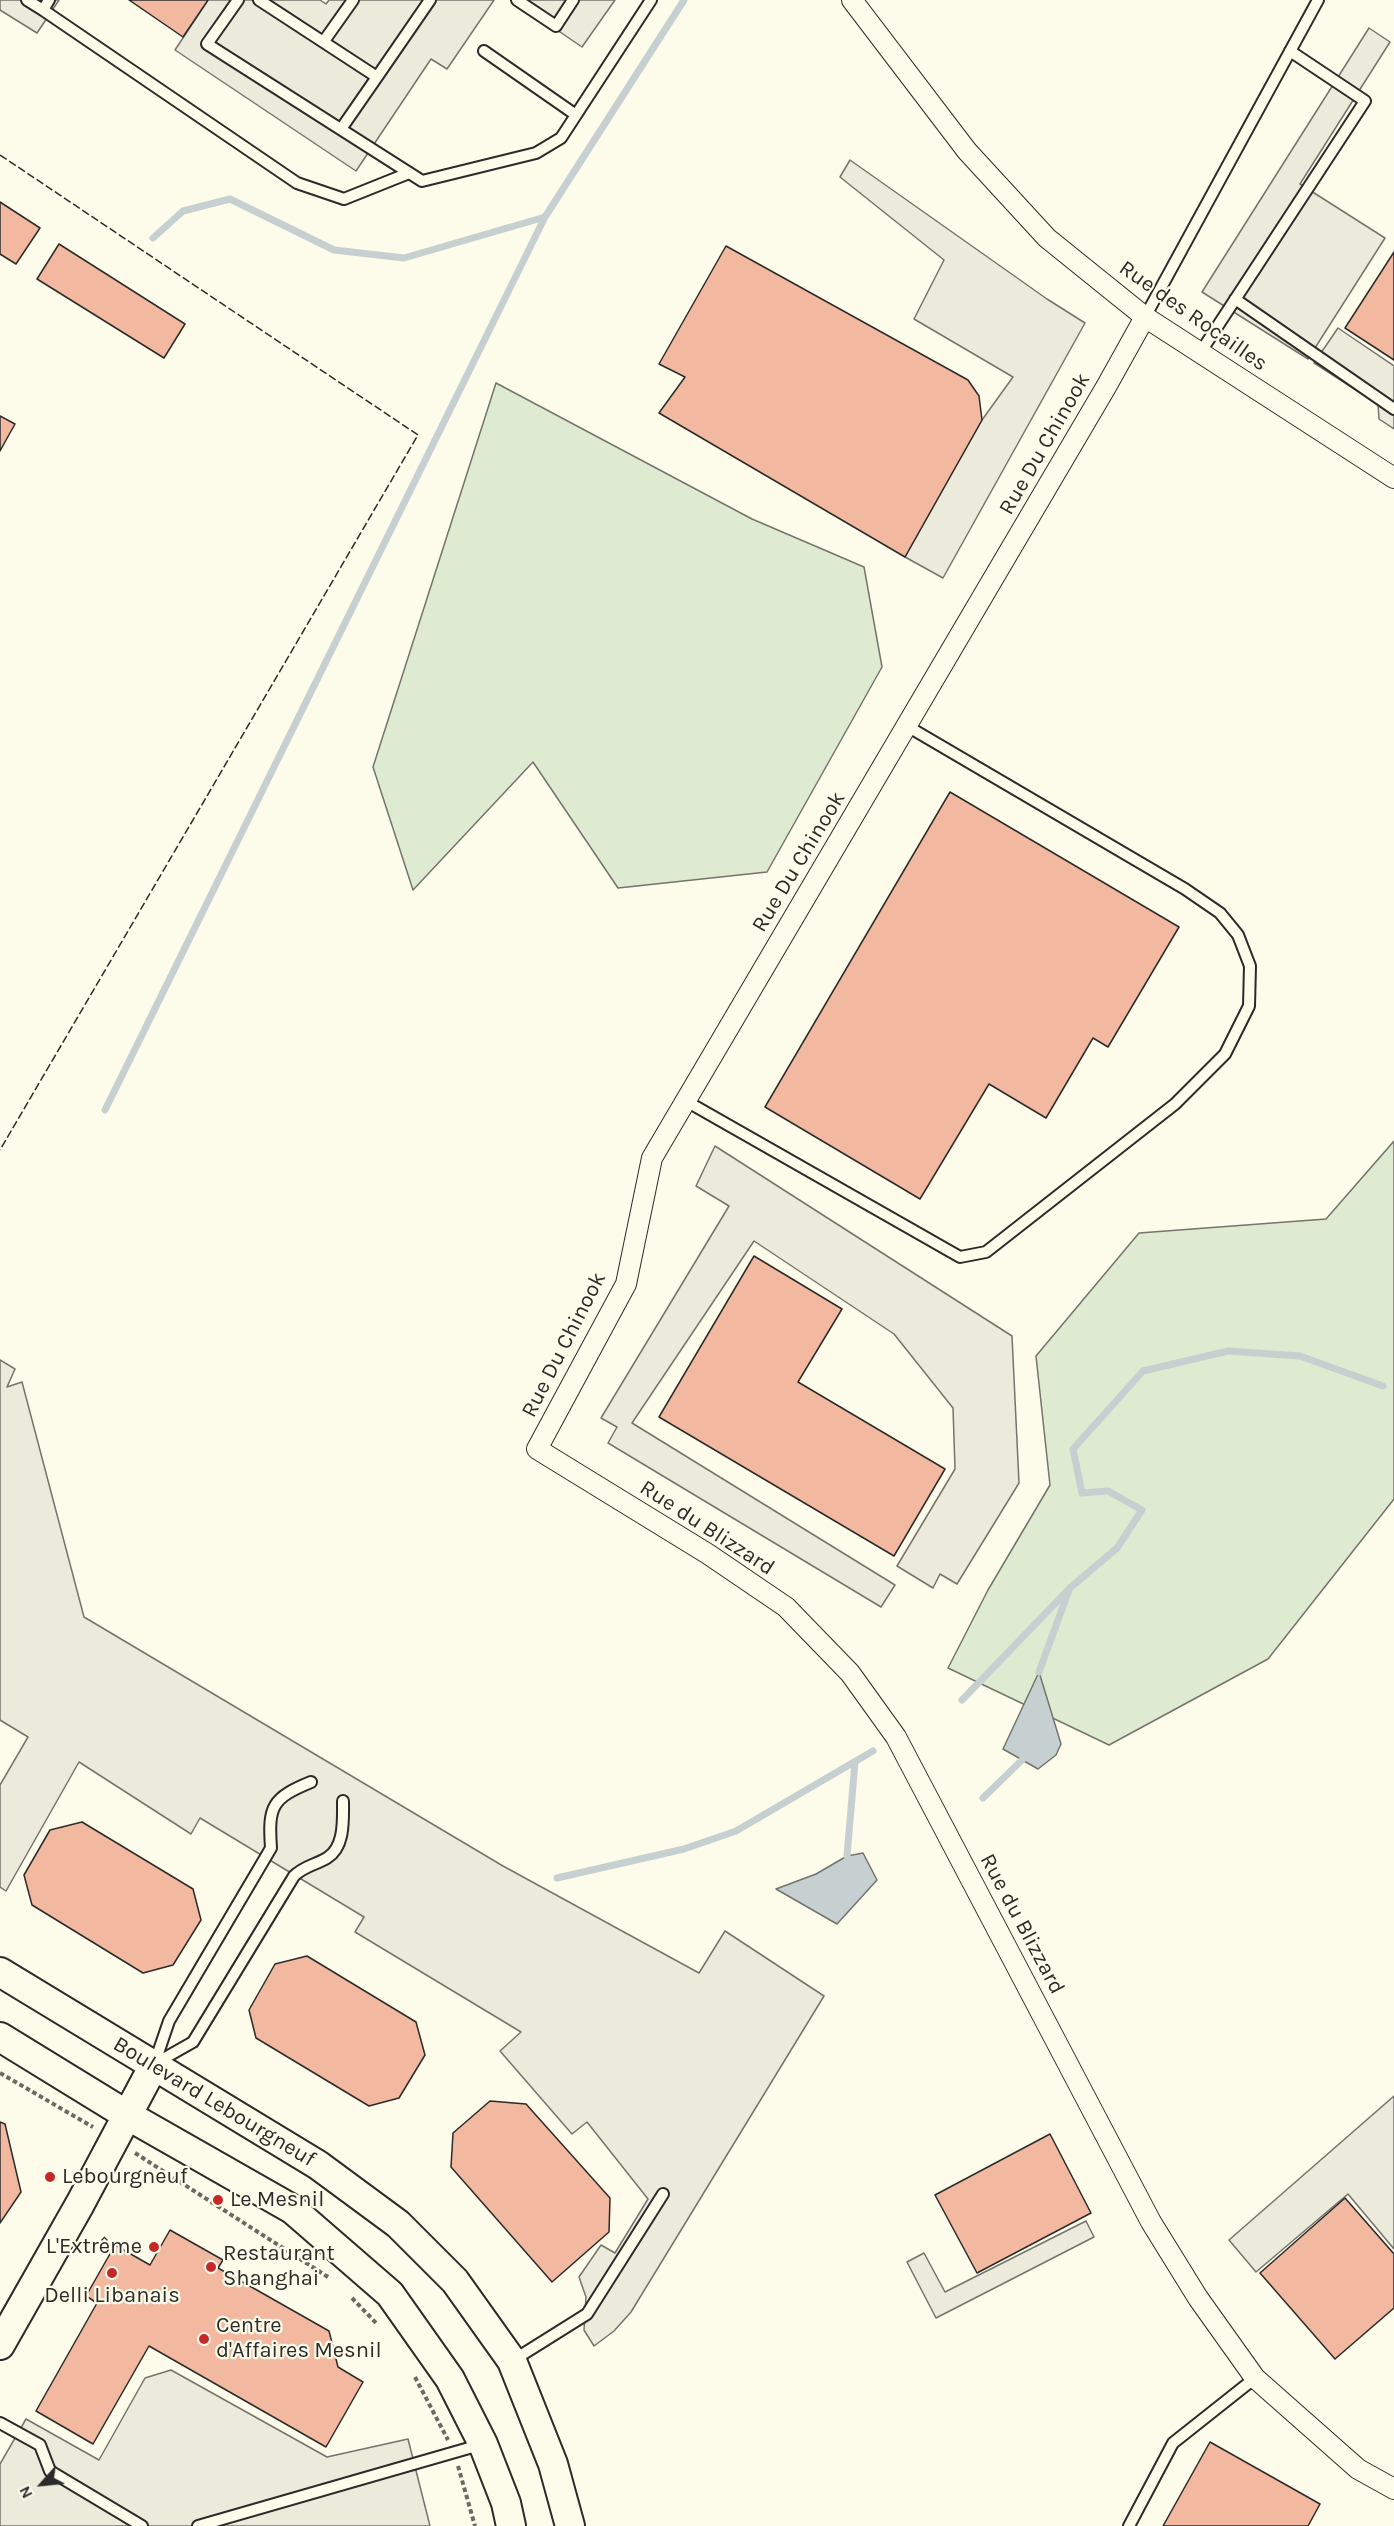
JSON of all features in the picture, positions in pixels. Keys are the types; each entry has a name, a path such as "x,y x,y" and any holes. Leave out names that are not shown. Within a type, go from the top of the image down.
{"main road":[{"name":"Boulevard Lebourgneuf","path":"0,1972 318,2165 398,2224 455,2281 512,2361 553,2464 570,2526"},
{"path":"0,2037 127,2115 292,2209 390,2294 450,2379 483,2444 506,2502 511,2526"},
{"path":"0,2345 154,2065"}],"street":[{"name":"Rue des Rocailles","path":"852,0 967,151 1039,230 1145,317 1394,478"},
{"name":"Rue Du Chinook","path":"537,1449 626,1284 652,1158 1145,317"},
{"name":"Rue du Blizzard","path":"537,1449 708,1554 786,1607 850,1673 896,1737 1151,2222 1198,2298 1255,2378 1358,2469 1394,2489"}],"lane":[{"path":"27,0 46,5 297,183 344,200 409,173"},
{"path":"238,0 207,44 422,181 536,153 561,138 651,0"},
{"path":"259,0 377,77"},
{"path":"324,41 353,0"},
{"path":"341,129 430,0"},
{"path":"518,0 556,27 573,0"},
{"path":"1145,317 1318,0"},
{"path":"484,51 576,115"},
{"path":"1200,352 1365,101 1290,51"},
{"path":"1235,300 1394,409"},
{"path":"686,1101 960,1257 986,1252 994,1246 1175,1104 1225,1054 1249,1006 1250,966 1238,935 1220,913 1185,889 907,726"},
{"path":"154,2065 169,2021 271,1848 269,1818 284,1793 311,1782"},
{"path":"154,2065 193,2042 294,1876 303,1868 329,1857 342,1837 343,1802"},
{"path":"512,2361 587,2314 663,2194"},
{"path":"1129,2526 1173,2443 1255,2378"},
{"path":"0,2423 40,2445 50,2471 142,2526"},
{"path":"198,2526 483,2444"}],"path":[{"path":"0,2073 93,2127"},
{"path":"147,2160 336,2284"},
{"path":"344,2291 368,2312 381,2329"},
{"path":"410,2369 436,2415 453,2452 475,2526"}],"green space":[{"path":"496,383 752,519 864,567 882,667 767,872 618,888 533,762 413,890 373,767"},
{"path":"1394,1141 1394,1499 1268,1659 1109,1745 948,1668 988,1590 1050,1485 1036,1356 1139,1233 1326,1219"}],"shaded area":[{"path":"0,0 59,0 37,33 0,10"},
{"path":"208,0 320,0 326,4 329,0 494,0 447,69 431,59 356,171 175,50"},
{"path":"513,0 615,0 582,47"},
{"path":"1369,28 1390,42 1300,184 1385,238 1308,359 1202,292"},
{"path":"850,160 1047,299 1085,323 943,578 905,557 982,420 1013,377 914,319 944,260 840,177"},
{"path":"1338,328 1394,366 1394,429 1379,419 1378,404 1314,363"},
{"path":"715,1146 1012,1336 1019,1483 957,1584 940,1574 933,1588 897,1566 955,1469 953,1408 894,1334 754,1241 632,1423 895,1585 881,1607 608,1443 617,1427 601,1418 729,1206 696,1186"},
{"path":"0,1360 15,1369 7,1387 22,1382 84,1617 503,1866 699,1973 725,1931 824,1996 631,2312 614,2331 594,2346 584,2330 586,2297 579,2277 601,2245 615,2253 648,2199 587,2122 572,2134 500,2051 521,2032 355,1932 364,1917 200,1818 191,1834 79,1762 6,1891 0,1887 0,1785 28,1737 0,1720"},
{"path":"1039,1672 1061,1744 1056,1755 1038,1769 1003,1749"},
{"path":"863,1853 877,1880 837,1924 776,1889 816,1874 847,1856"},
{"path":"1394,2096 1394,2249 1348,2194 1256,2272 1229,2240"},
{"path":"1086,2221 1094,2237 936,2318 907,2262 924,2253 945,2292"},
{"path":"171,2370 327,2457 408,2439 430,2526 0,2526 0,2464 26,2419 99,2460 145,2378"}],"building":[{"path":"129,0 208,0 183,37"},
{"path":"0,202 40,228 16,264 0,254"},
{"path":"59,244 185,324 164,358 37,279"},
{"path":"726,246 968,380 979,396 982,420 905,557 659,413 685,377 659,364"},
{"path":"1394,252 1394,360 1345,328"},
{"path":"0,416 15,424 0,451"},
{"path":"950,792 1179,927 1108,1047 1093,1038 1046,1118 989,1084 920,1199 765,1107"},
{"path":"754,1256 842,1309 798,1382 945,1469 894,1556 659,1417"},
{"path":"82,1822 193,1889 201,1920 173,1965 143,1973 32,1905 24,1875 50,1830"},
{"path":"307,1956 416,2022 425,2055 399,2098 369,2106 256,2038 249,2010 275,1964"},
{"path":"490,2101 526,2104 610,2198 609,2232 552,2282 451,2167 453,2133"},
{"path":"0,2122 5,2124 21,2192 0,2223"},
{"path":"1050,2134 1091,2213 977,2273 935,2195"},
{"path":"1345,2198 1394,2254 1394,2308 1335,2359 1260,2273"},
{"name":"Centre d'Affaires Mesnil","path":"170,2230 223,2260 218,2268 329,2331 338,2367 363,2382 326,2447 149,2346 93,2444 36,2411 97,2303 86,2296 115,2245 150,2265"},
{"path":"1210,2442 1320,2504 1308,2526 1163,2526"}],"waterway":[{"path":"105,1110 545,217 684,0"},
{"path":"153,238 183,211 230,199 334,250 404,258 545,217"},
{"path":"962,1700 1070,1588 1117,1548 1142,1510 1108,1491 1082,1493 1073,1449 1143,1371 1228,1351 1300,1356 1383,1386"},
{"path":"1039,1672 1069,1590"},
{"path":"557,1878 684,1849 736,1831 873,1751"},
{"path":"983,1798 1022,1760"},
{"path":"847,1856 855,1762"}],"fence":[{"path":"0,155 418,435 0,1150"}],"place":[{"name":"Lebourgneuf","path":"50,2177"},
{"name":"Le Mesnil","path":"218,2200"},
{"name":"L'Extrême","path":"154,2247"},
{"name":"Restaurant Shanghai","path":"211,2267"},
{"name":"Delli Libanais","path":"112,2273"},
{"name":"Centre d'Affaires Mesnil","path":"204,2339"}]}
